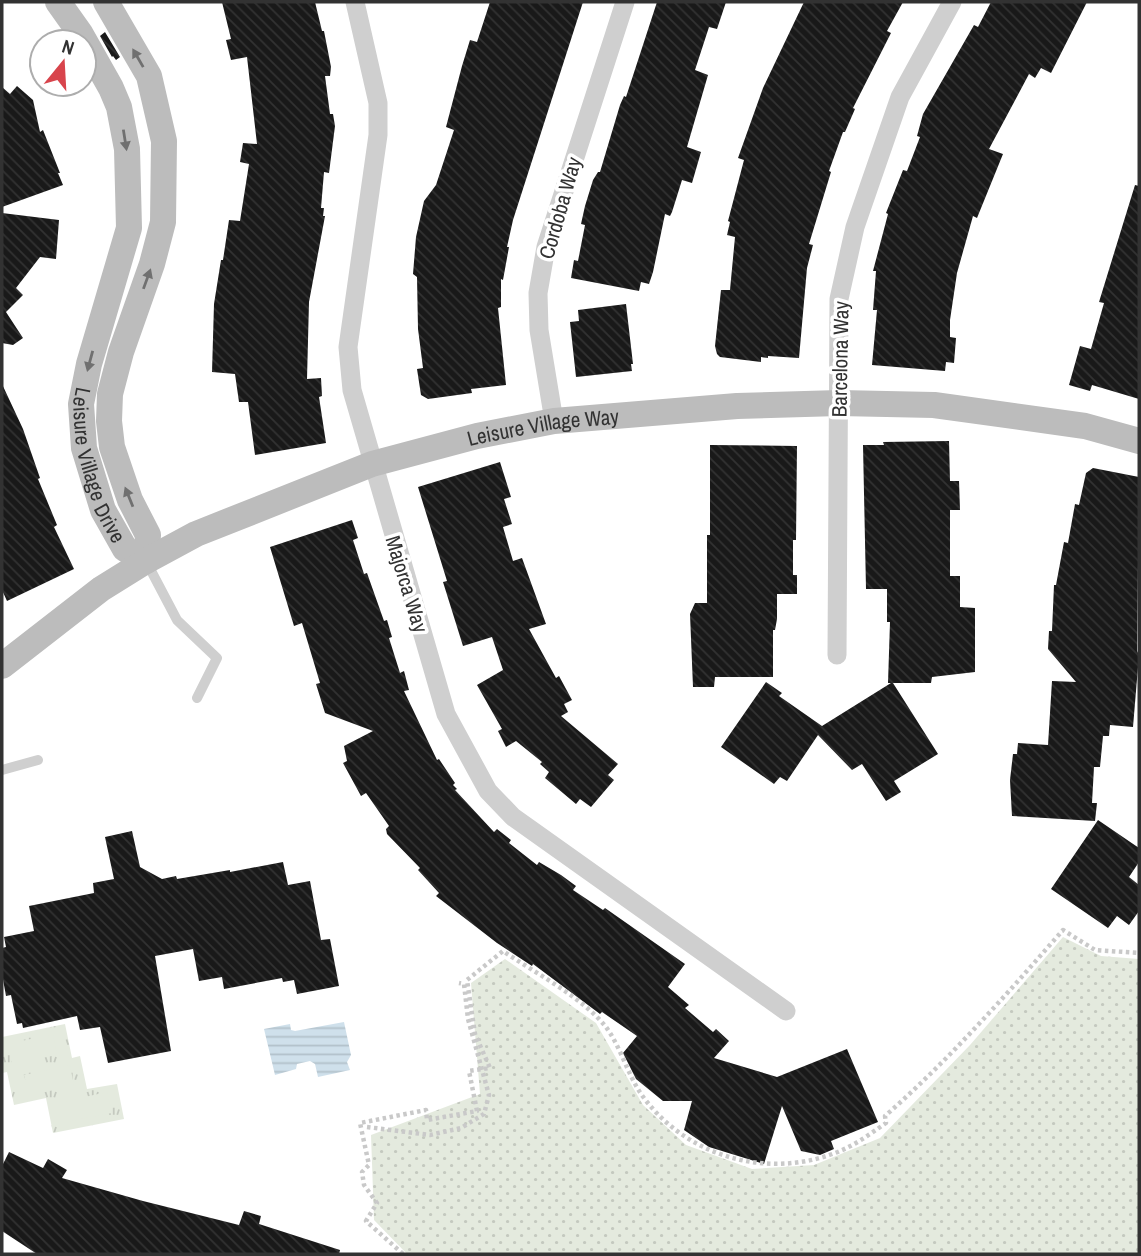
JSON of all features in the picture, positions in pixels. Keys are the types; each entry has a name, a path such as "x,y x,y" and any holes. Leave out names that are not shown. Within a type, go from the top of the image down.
{"street":[{"name":"Leisure Village Drive","path":"58,2 92,53 111,88 127,149 130,228 89,364 81,404 84,448 103,510 125,549 146,561 148,535 130,500 112,447 110,394 163,222 164,141 149,76 106,2"},
{"name":"Majorca Way","path":"355,2 378,103 378,135 348,347 352,390 446,714 488,791 513,817 786,1010"},
{"name":"Cordoba Way","path":"554,421 539,330 538,293 546,247 625,2"},
{"name":"Barcelona Way","path":"837,655 839,299 855,227 900,97 952,2"},
{"path":"130,228 159,238"},
{"name":"Leisure Village Way","path":"3,664 101,589 196,534 372,464 477,436 554,421 737,406 839,403 934,405 1085,426 1139,441"}],"lane":[{"path":"146,561 177,620 217,658 197,698"},
{"path":"2,770 38,760"}],"path":[{"path":"403,1254 366,1221 377,1203 363,1185 362,1172 369,1165 360,1123 426,1110 427,1120 477,1111 469,1071 490,1068 475,1034 467,981 503,951 591,1012 606,1028 641,1095 676,1130 703,1148 733,1160 768,1165 803,1162 835,1153 857,1143 886,1123 885,1116 926,1080 991,1013 1063,930 1095,950 1139,953"},
{"path":"367,1127 430,1135 461,1128 485,1114 489,1095 468,1019 464,984 459,983"}],"green space":[{"path":"1063,937 1101,956 1139,959 1139,1254 407,1254 374,1220 371,1135 480,1094 471,983 505,959 596,1023 643,1105 686,1145 752,1169 814,1165 880,1138 970,1045"},
{"path":"65,1024 72,1058 80,1056 87,1089 117,1084 124,1119 53,1133 46,1098 14,1105 7,1072 2,1073 2,1037"},
{"path":"53,1034 57,1055 12,1064 8,1044"},
{"path":"70,1065 74,1086 29,1095 24,1075"},
{"path":"107,1092 112,1113 66,1122 62,1102"}],"water":[{"path":"344,1022 351,1055 347,1062 350,1070 318,1077 315,1064 310,1061 297,1064 296,1069 275,1075 264,1029 290,1024 291,1030 295,1031"}],"building":[{"path":"222,2 315,2 331,67 330,76 325,76 330,114 333,114 335,126 329,173 324,172 321,208 324,208 325,216 309,302 307,379 321,378 322,396 319,397 326,443 255,455 248,402 239,402 235,374 212,372 214,304 221,260 229,220 240,221 249,164 240,162 243,143 257,144 247,57 231,60 226,40 231,39"},
{"path":"490,2 583,2 513,220 507,247 503,280 501,279 501,307 498,308 506,385 471,389 472,393 428,399 421,395 417,369 423,368 418,329 417,277 413,274 416,237 424,201 436,185 454,130 446,127 470,40 477,42"},
{"path":"657,2 726,2 717,29 709,27 695,70 708,75 687,147 701,152 692,183 682,180 670,216 665,214 649,284 641,282 639,291 571,278 574,260 578,261 585,225 581,224 593,180 600,172 620,105 624,96 626,97"},
{"path":"804,2 903,2 887,31 891,33 853,108 855,109 843,132 829,171 831,172 809,244 813,245 807,268 799,358 768,356 761,357 761,362 720,357 715,346 721,290 730,290 735,237 727,235 728,221 744,160 738,158 763,88"},
{"path":"991,2 1087,2 1051,73 1041,68 1035,78 1029,74 989,149 1003,154 977,218 973,216 957,273 950,320 950,337 956,338 954,363 946,362 945,371 872,365 877,310 873,310 876,271 873,271 888,214 886,213 920,137 917,136 923,114 974,25 978,27"},
{"path":"105,32 120,57 116,60 100,36"},
{"path":"17,86 33,100 40,132 43,130 63,185 2,207 2,87 10,94"},
{"path":"1135,185 1139,186 1139,399 1092,385 1090,391 1069,385 1080,346 1091,349 1104,303 1099,302"},
{"path":"2,213 59,220 56,259 40,257 16,288 23,295 6,312 23,338 13,345 2,343"},
{"path":"626,304 632,371 576,377 570,322 579,321 578,310"},
{"path":"2,384 23,429 40,478 38,479 57,525 54,527 74,569 7,601 2,590"},
{"path":"949,441 950,481 959,481 960,510 950,510 950,576 960,576 960,607 975,608 975,672 932,677 931,683 893,683 938,754 894,781 901,792 886,801 862,764 852,770 818,735 787,781 780,777 774,784 721,747 766,682 782,693 779,696 822,726 891,683 888,683 890,622 887,622 887,589 866,589 863,445"},
{"path":"710,445 797,446 793,575 797,575 797,594 777,594 777,619 773,630 773,677 715,677 714,687 693,687 690,614 695,603 707,603"},
{"path":"500,462 511,497 504,499 512,524 503,527 513,561 522,558 546,624 529,629 556,678 559,676 572,700 564,704 568,712 561,716 618,764 608,775 614,780 591,807 580,799 576,804 545,778 549,772 540,764 542,762 516,741 506,747 498,731 502,729 477,685 503,670 492,637 463,646 443,582 447,581 418,487"},
{"path":"1093,468 1139,477 1139,655 1133,727 1110,725 1109,736 1103,736 1100,767 1094,767 1092,803 1097,803 1095,821 1012,816 1010,780 1013,754 1017,754 1018,743 1048,745 1052,681 1076,682 1048,649 1049,631 1052,631 1054,585 1064,542 1068,543 1075,504 1079,505 1086,473"},
{"path":"352,520 358,538 353,540 364,574 367,573 384,621 387,620 392,637 389,638 400,673 404,671 409,690 404,691 437,760 439,759 455,783 455,790 494,832 497,829 511,840 509,843 537,865 539,862 561,875 576,886 573,890 603,910 605,908 685,964 668,987 689,1005 685,1008 713,1032 716,1029 729,1041 714,1058 777,1077 847,1049 878,1122 831,1141 834,1149 820,1155 801,1151 782,1106 764,1164 709,1147 684,1130 692,1101 663,1101 636,1079 623,1053 637,1036 602,1012 600,1014 533,964 532,966 497,943 436,896 439,893 418,870 420,868 387,834 386,829 389,826 366,793 361,796 343,763 347,761 344,746 373,731 325,713 316,684 320,683 302,623 294,626 270,547"},
{"path":"1098,820 1139,848 1139,862 1129,877 1139,885 1139,911 1129,925 1117,916 1108,928 1051,889"},
{"path":"132,831 140,867 162,879 230,872 283,862 288,885 310,881 321,940 330,939 339,986 297,994 294,980 283,982 282,978 224,989 222,977 199,981 193,949 155,956 171,1051 108,1063 100,1027 80,1030 77,1016 23,1028 22,1023 17,1024 11,995 6,996 2,974 2,948 6,947 4,937 34,931 29,906 94,893 93,883 114,879 105,837"},
{"path":"9,1152 43,1168 48,1159 67,1170 62,1178 143,1201 239,1225 244,1211 261,1216 259,1224 340,1250 339,1254 37,1254 2,1231 2,1166"}]}
